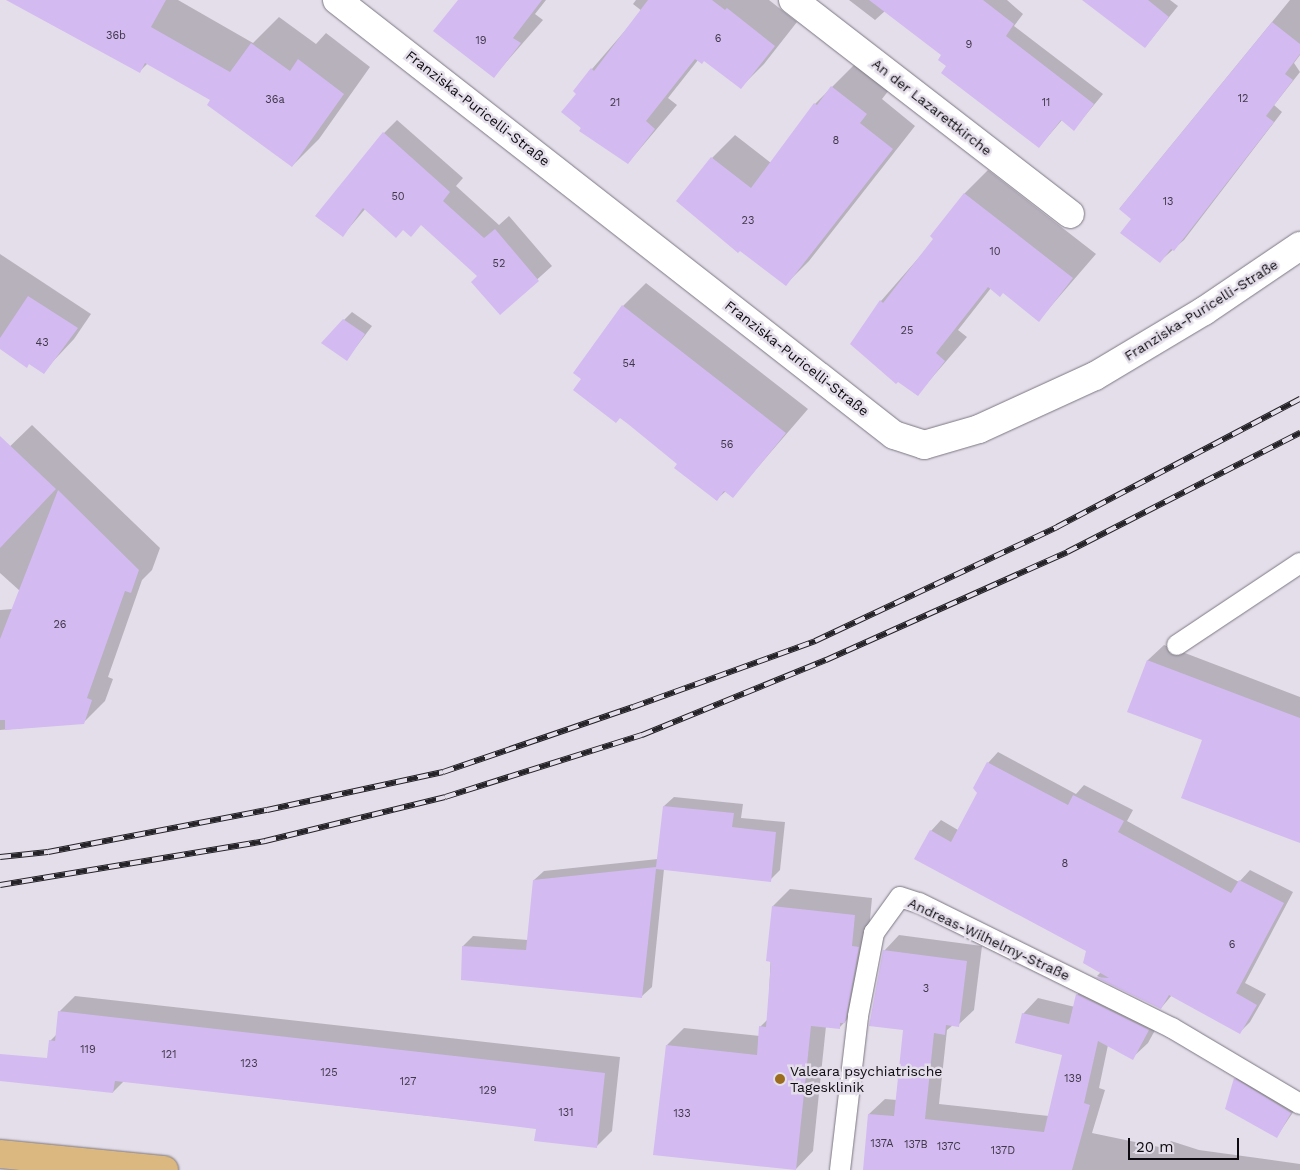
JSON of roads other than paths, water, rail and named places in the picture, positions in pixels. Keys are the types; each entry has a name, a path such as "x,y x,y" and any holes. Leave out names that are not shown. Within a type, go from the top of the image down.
{"main road":[{"path":"0,1154 100,1167 164,1170"}],"street":[{"name":"Franziska-Puricelli-Straße","path":"337,0 783,346 894,435 924,445 979,429 1095,376 1204,311 1300,246"},
{"name":"An der Lazarettkirche","path":"793,0 1070,214"}],"lane":[{"path":"1177,645 1300,563"},
{"name":"Andreas-Wilhelmy-Straße","path":"840,1170 858,1016 874,933 900,897 919,902 1172,1028 1300,1104"}],"railway":[{"path":"0,857 48,852 267,810 443,772 633,707 815,641 1057,527 1300,399"},
{"path":"0,885 265,841 445,797 642,735 826,660 1067,552 1300,433"}],"place":[{"name":"Valeara psychiatrische Tagesklinik","path":"780,1079"}]}
